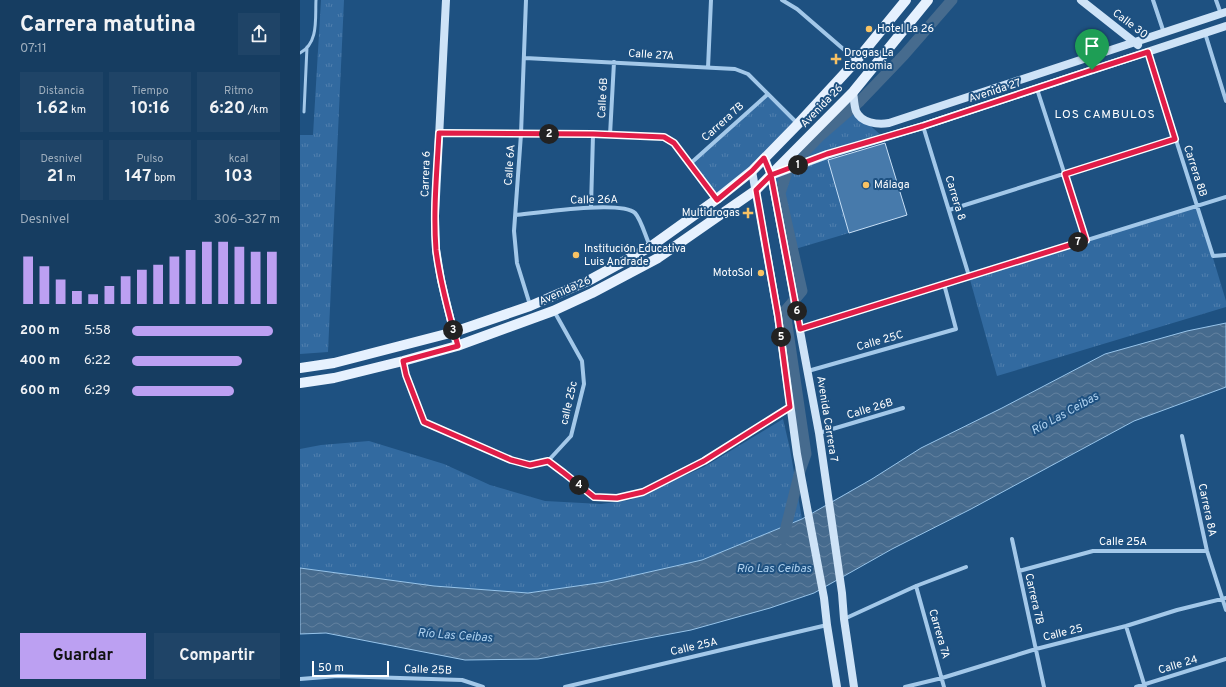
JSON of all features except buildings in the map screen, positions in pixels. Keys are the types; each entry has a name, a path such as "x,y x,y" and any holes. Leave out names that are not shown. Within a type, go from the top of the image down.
{"main road":[{"name":"Carrera 6","path":"446,0 435,216 436,249 441,280 458,346"},
{"name":"Avenida 26","path":"300,368 334,363 454,332 530,306 588,281 650,247 717,200 752,171 857,60 906,0"},
{"name":"Avenida 26","path":"300,383 334,378 458,346 553,311 658,258 756,190 853,92 928,0"},
{"name":"Calle 30","path":"1081,0 1148,52"},
{"name":"Avenida 27","path":"853,92 856,109 869,122 878,125 889,123 1135,42 1164,34 1224,13"},
{"name":"Avenida 27","path":"771,175 827,154 923,126 1226,26"},
{"name":"Avenida Carrera 7","path":"764,158 771,175 819,433 854,687"},
{"path":"752,171 778,316 797,454 824,598 837,687"}],"street":[{"name":"Calle 6A","path":"526,0 521,134 514,231 518,263 530,306"},
{"path":"708,68 711,0"},
{"path":"782,0 797,8 857,60"},
{"path":"1153,0 1164,34"},
{"path":"1216,0 1224,13"},
{"path":"1205,33 1226,101"},
{"name":"Carrera 8B","path":"1148,52 1197,205"},
{"name":"Calle 27A","path":"524,58 736,69 748,74 798,124"},
{"name":"Calle 6B","path":"610,135 614,62"},
{"path":"1037,89 1086,240"},
{"name":"Carrera 7B","path":"691,163 768,94"},
{"name":"Carrera 8","path":"923,126 969,276"},
{"path":"439,133 593,134 664,137 674,143 691,163 717,200"},
{"path":"591,207 593,134"},
{"path":"949,210 1175,139"},
{"path":"800,329 1226,197"},
{"path":"1197,205 1213,256 1226,255"},
{"name":"Calle 26A","path":"516,215 591,207 616,208 633,211 636,214 650,247"},
{"name":"Calle 25C","path":"808,371 956,329 944,284"},
{"name":"calle 25c","path":"548,461 571,436 584,384 582,361 553,311"},
{"path":"403,361 406,375 424,422 511,460 530,465 548,461 594,497 617,498 643,492 704,461 790,407"},
{"name":"Calle 26B","path":"819,433 903,408"},
{"name":"Carrera 8A","path":"1182,436 1207,551 1225,598 1226,610"},
{"name":"Carrera 7B","path":"1012,539 1044,687"},
{"name":"Calle 25A","path":"1019,571 1093,551 1207,551"},
{"path":"844,619 916,586 966,567"},
{"name":"Carrera 7A","path":"916,586 944,687"},
{"name":"Calle 25","path":"905,687 942,678 1036,649 1126,626 1177,610 1225,598"},
{"name":"Calle 25A","path":"566,687 827,625"},
{"path":"1126,626 1144,686"},
{"name":"Calle 24","path":"1136,687 1144,686 1226,659"},
{"name":"Calle 25B","path":"300,679 338,676 462,680 483,687"}],"lane":[{"path":"300,53 310,44 315,34 316,0"},
{"path":"304,112 307,47"}],"green space":[{"path":"321,0 344,0 328,352 300,354 300,135 313,135"},
{"path":"853,92 855,112 883,137 827,155 849,233 785,252 771,175 808,161 799,147"},
{"path":"768,94 798,124 717,199 691,163"},
{"path":"1197,205 1226,301 1226,307 997,376 969,276"},
{"path":"783,419 790,449 802,519 702,560 605,582 528,593 434,586 300,568 300,449 321,445 369,441 444,464 490,485 545,501 601,504 630,500 704,467"}],"water":[{"name":"Río Las Ceibas","path":"1226,323 1226,387 1134,421 971,509 892,549 814,593 770,608 691,630 538,659 465,660 326,633 300,634 300,568 434,586 528,593 605,582 702,560 802,519 872,479 921,448 1002,408 1105,354 1187,331"}],"waterway":[{"path":"783,539 800,471 806,454 785,311 802,291 780,193 788,169 821,135 860,101 904,55 952,0"}],"place":[{"name":"Hotel La 26","path":"869,29"},
{"name":"Drogas La Economia","path":"836,59"},
{"name":"Málaga","path":"866,185"},
{"name":"Multidrogas","path":"748,213"},
{"name":"Institución Educativa Luis Andrade","path":"576,255"},
{"name":"MotoSol","path":"761,273"}],"district":[{"name":"LOS CAMBULOS","path":"1105,115"}],"route":[{"path":"1092,70 923,126 827,154 771,175 764,158 752,171 717,200 691,163 674,143 664,137 593,134 439,133 435,216 436,249 441,280 458,346 403,361 406,375 424,422 511,460 530,465 548,461 594,497 617,498 643,492 704,461 790,407 778,316 756,190 771,175 800,329 1086,240 1065,174 1175,139 1148,52 1092,70"}]}
